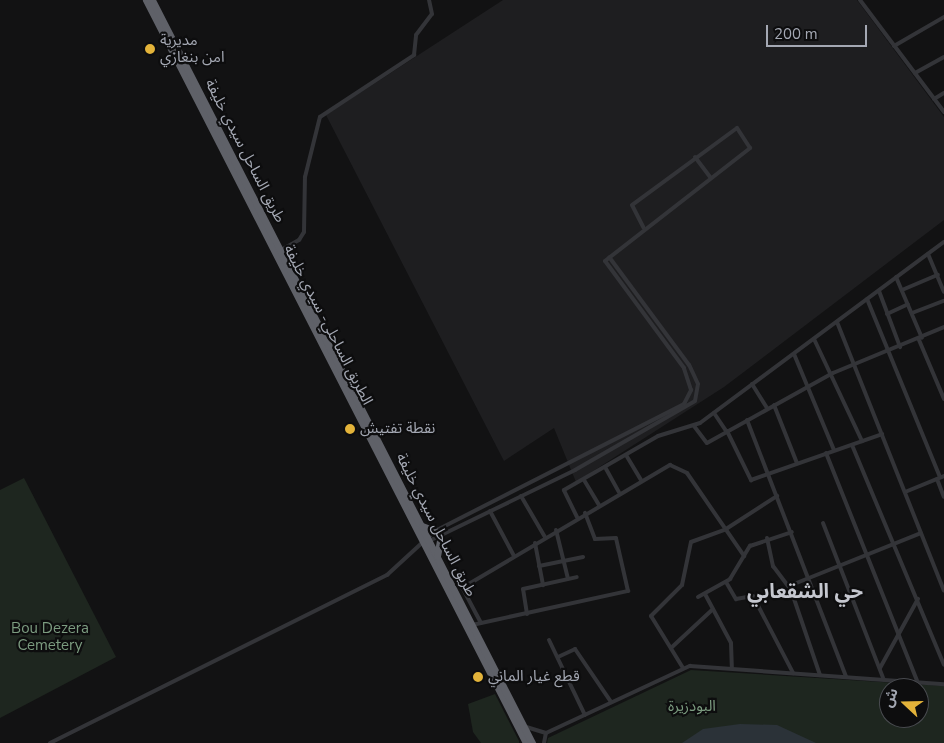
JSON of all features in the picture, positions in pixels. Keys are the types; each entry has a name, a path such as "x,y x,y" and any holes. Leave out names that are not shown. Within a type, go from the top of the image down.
{"highway":[{"name":"الطريق الساحلي- سيدي خليفة","path":"146,0 526,743"},
{"name":"طريق الساحل سيدي خليفة","path":"152,0 421,526 424,541 437,556 532,743"},
{"path":"421,526 438,534 437,556"}],"street":[{"path":"280,250 304,232 305,177 320,117 414,55 416,36 432,14 429,0"},
{"path":"860,0 944,112"},
{"path":"894,46 944,17"},
{"path":"915,73 944,57"},
{"path":"934,99 944,94"},
{"path":"607,259 643,227 753,146 734,128 632,205 643,227"},
{"path":"696,157 712,178"},
{"path":"577,517 563,493 658,436 694,426 714,413 944,242"},
{"path":"928,254 944,292"},
{"path":"424,541 490,511 595,458 692,405 699,390 689,365 607,259"},
{"path":"50,743 387,575 424,541 684,404 691,390 684,368 607,259"},
{"path":"902,290 938,276"},
{"path":"896,277 912,313 920,339 944,399"},
{"path":"879,290 900,347"},
{"path":"867,299 940,477 944,497"},
{"path":"912,313 944,300"},
{"path":"888,314 908,304"},
{"path":"837,322 944,591"},
{"path":"694,426 706,443 833,372 920,339 944,327"},
{"path":"814,339 833,372 862,441"},
{"path":"794,354 809,386 834,450"},
{"path":"684,368 689,365"},
{"path":"752,384 767,408"},
{"path":"774,405 797,463"},
{"path":"714,413 727,432 748,479 769,474 882,434"},
{"path":"747,420 811,577 846,677"},
{"path":"852,444 896,543 944,665"},
{"path":"592,453 595,458"},
{"path":"826,453 917,678"},
{"path":"626,455 641,480"},
{"path":"455,592 619,492 670,465 681,467 744,556"},
{"path":"605,467 619,492"},
{"path":"559,470 561,475"},
{"path":"905,492 940,477"},
{"path":"584,480 599,505"},
{"path":"520,496 545,537"},
{"path":"683,668 650,616 682,585 691,542 726,529 777,496"},
{"path":"490,511 514,556"},
{"path":"472,625 628,591 616,538 595,539 585,513"},
{"path":"823,523 883,678"},
{"path":"556,530 568,579"},
{"path":"698,597 726,582 744,556 747,548 767,538 792,532"},
{"path":"789,586 921,533"},
{"path":"767,538 773,566 789,586 820,675"},
{"path":"535,543 543,585"},
{"path":"539,566 583,557"},
{"path":"938,576 944,573"},
{"path":"527,614 523,590 577,577"},
{"path":"726,582 736,599 753,596 793,673"},
{"path":"462,588 481,623"},
{"path":"705,594 731,643 732,668"},
{"path":"880,668 918,599"},
{"path":"670,648 713,609"},
{"path":"550,640 585,715"},
{"path":"558,657 575,649 611,702"},
{"path":"523,725 546,734 683,668 732,668 879,680"},
{"path":"929,682 944,684"},
{"path":"544,743 546,734"}],"shaded area":[{"path":"503,0 857,0 944,117 944,220 724,387 576,482 554,428 504,461 326,115"},
{"path":"740,724 777,725 816,743 682,743 703,729"}],"green space":[{"name":"Bou Dezera Cemetery","path":"24,478 116,657 0,718 0,490"},
{"name":"البودزيرة","path":"691,670 879,682 879,728 929,728 929,685 944,686 944,743 547,743 548,738"},
{"path":"495,694 519,743 481,743 473,732 468,704"}],"place":[{"name":"مديرية امن بنغازي","path":"150,49"},
{"name":"نقطة تفتيش","path":"350,429"},
{"name":"قطع غيار الماني","path":"478,677"}],"district":[{"name":"حي الشقعابي","path":"805,591"}]}
